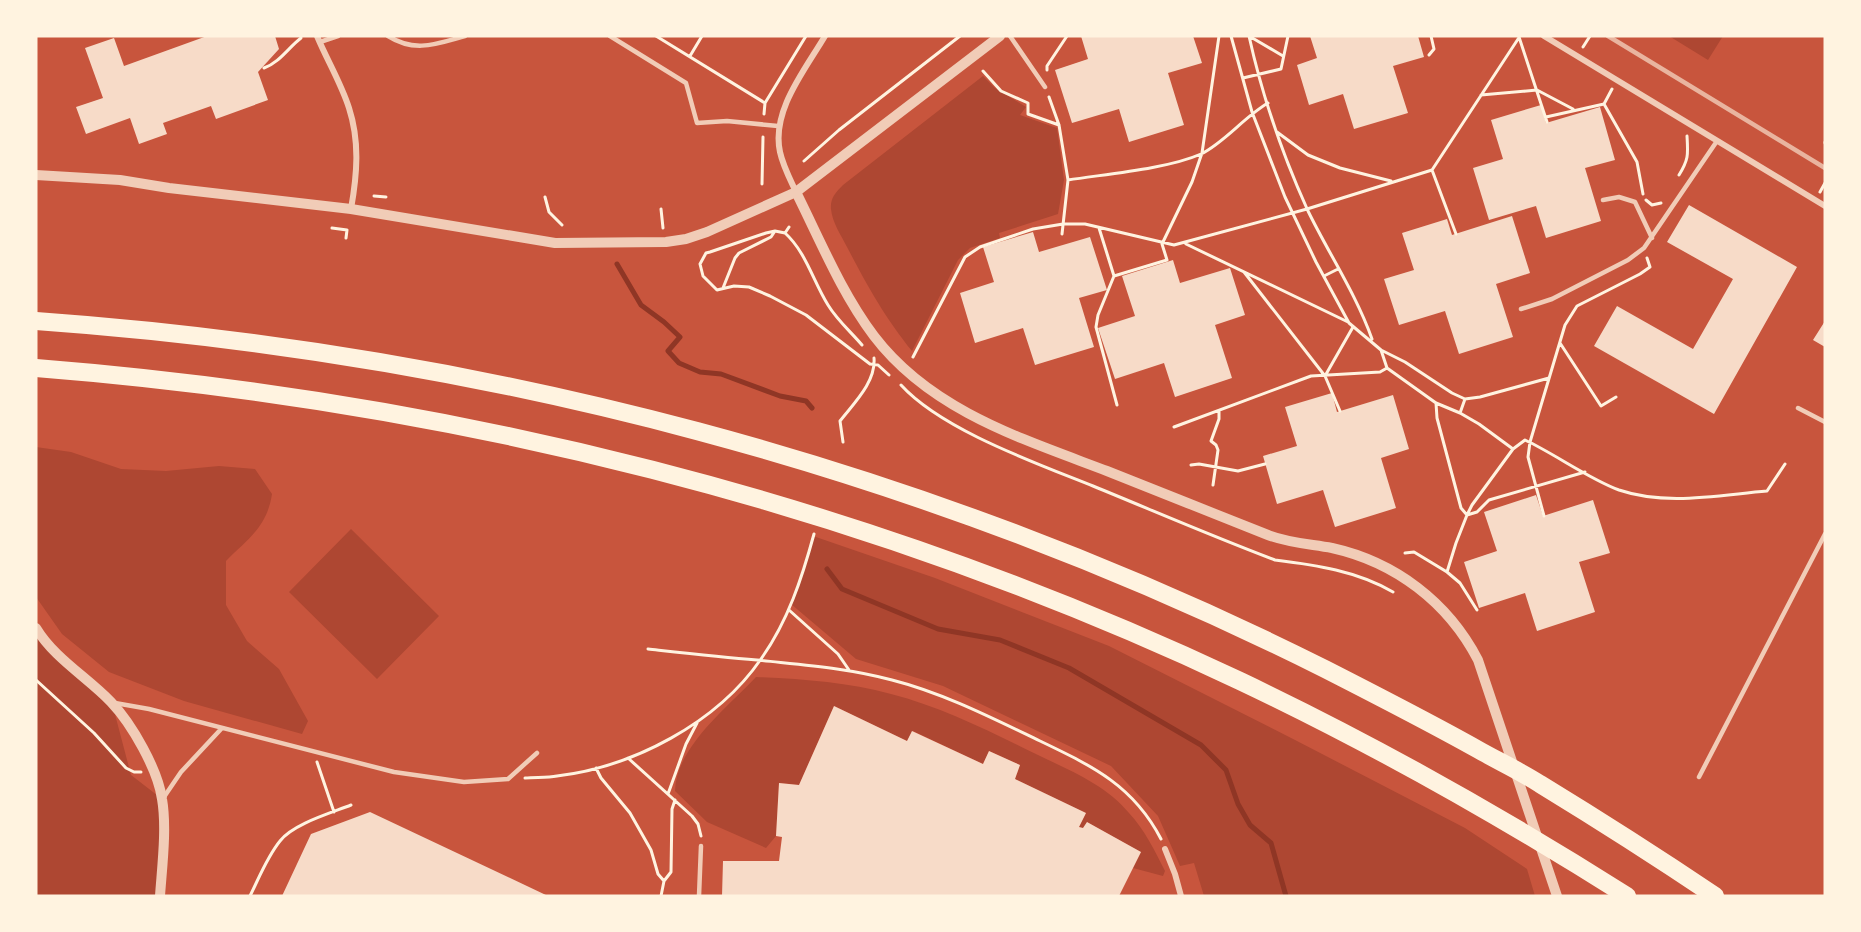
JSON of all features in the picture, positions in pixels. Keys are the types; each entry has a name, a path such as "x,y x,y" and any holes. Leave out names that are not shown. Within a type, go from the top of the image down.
{"highway":[{"path":"36,321 242,341 358,357 605,407 837,470 1086,561 1302,657 1408,711 1538,782 1715,896"},
{"path":"36,368 167,380 269,393 439,421 584,452 699,481 856,529 984,573 1070,607 1239,681 1399,762 1504,821 1627,896"}],"street":[{"path":"825,36 788,100 778,126 780,155 796,192 860,315 875,337 894,359 932,392 956,408 1000,429 1268,536 1348,553 1381,565 1415,586 1448,615 1473,650 1490,690 1557,896"},
{"path":"36,175 120,180 351,209 555,243 666,242 686,239 707,232 796,192 1000,36"},
{"path":"1544,36 1825,206"},
{"path":"319,39 345,97 356,135 357,174 351,209"},
{"path":"36,627 45,642 112,703 143,747 162,799 163,843 160,896"},
{"path":"1165,849 1181,896"}],"lane":[{"path":"319,39 338,36"},
{"path":"388,36 400,44 414,47 465,36"},
{"path":"610,36 686,83 697,123 727,121 778,126"},
{"path":"1010,36 1045,87"},
{"path":"1521,309 1552,299 1628,260 1644,248 1717,141"},
{"path":"1603,200 1619,197 1635,202 1652,238"},
{"path":"1798,408 1825,422"},
{"path":"1700,777 1825,534"},
{"path":"112,703 149,709 394,772 464,782 508,779 537,753"},
{"path":"162,799 181,772 222,728"},
{"path":"699,896 701,846"}],"path":[{"path":"656,36 765,103"},
{"path":"690,56 702,36"},
{"path":"764,114 765,103 806,36"},
{"path":"804,161 839,130 960,36"},
{"path":"1047,66 1067,36"},
{"path":"1114,276 1167,260 1162,244 1192,182 1202,153 1219,36"},
{"path":"1231,36 1252,112 1291,212 1349,323 1381,350 1465,399 1549,378"},
{"path":"1249,36 1284,56"},
{"path":"1249,36 1258,74 1277,131 1307,209 1362,310 1373,341"},
{"path":"1243,78 1281,69 1288,36"},
{"path":"1429,55 1434,49 1431,36"},
{"path":"1519,37 1547,123"},
{"path":"913,356 965,257 1033,229 1063,224 1085,224 1174,245 1307,209 1432,170 1519,37"},
{"path":"264,68 273,65 289,47 301,38"},
{"path":"983,71 1001,91 1028,103 1028,114 1059,125 1068,180 1062,234"},
{"path":"1604,104 1617,80"},
{"path":"1480,94 1537,90 1573,109"},
{"path":"1068,180 1168,164 1202,153 1225,137 1252,112 1268,103"},
{"path":"1546,117 1573,109 1604,104"},
{"path":"1604,104 1637,162 1643,197 1652,205 1664,200"},
{"path":"1675,182 1688,158 1686,122"},
{"path":"1277,131 1308,155 1340,168 1393,182"},
{"path":"762,184 763,137"},
{"path":"1432,170 1456,234"},
{"path":"374,196 386,197"},
{"path":"544,197 549,212 562,225"},
{"path":"661,209 664,230"},
{"path":"784,233 789,227"},
{"path":"332,228 347,230 346,238"},
{"path":"1099,228 1114,276 1098,315 1096,327 1117,405"},
{"path":"723,288 739,253 771,237 775,231"},
{"path":"843,441 840,421 867,386 876,365 875,360 831,310 793,241 784,233 775,231 706,254 700,264 703,276 717,290 734,286 749,287 770,296 806,315 870,364 876,365"},
{"path":"1185,243 1349,323"},
{"path":"1544,516 1528,457 1530,442 1565,325 1576,306 1650,267 1644,248"},
{"path":"1324,276 1338,269"},
{"path":"1242,270 1325,376 1340,411"},
{"path":"1325,376 1353,327"},
{"path":"1560,343 1601,406 1616,397"},
{"path":"1381,350 1387,368 1436,403 1460,413 1513,449"},
{"path":"1174,427 1311,376 1380,372 1387,368"},
{"path":"905,389 930,409 964,430 1033,461 1275,560 1318,566 1363,578 1374,581 1393,592"},
{"path":"1460,413 1465,399"},
{"path":"1436,403 1437,418 1461,508 1467,515"},
{"path":"1213,485 1218,450 1216,445 1210,441 1219,419 1219,411"},
{"path":"1447,572 1472,505 1513,449 1525,440 1619,490 1660,497 1687,498 1767,491 1785,464"},
{"path":"1191,465 1199,464 1238,471 1265,464"},
{"path":"1467,515 1476,512 1489,500 1585,472"},
{"path":"508,779 557,776 596,768 628,758 670,738 698,721 728,696 760,660 789,610 816,526"},
{"path":"1405,553 1414,552 1447,572 1460,583 1478,610"},
{"path":"789,610 838,654 849,670"},
{"path":"648,649 849,670 934,693 1087,764 1117,784 1138,804 1152,823 1165,849"},
{"path":"36,680 94,733 126,768 134,772 152,770"},
{"path":"668,794 686,744 698,721"},
{"path":"313,751 334,812"},
{"path":"628,758 698,824 701,846"},
{"path":"596,768 601,778 637,824 651,850 658,874 664,881"},
{"path":"661,896 664,881 671,872 672,809 675,800"},
{"path":"250,896 281,839 297,828 351,805"}],"shaded area":[{"path":"1669,36 1723,36 1708,60"},
{"path":"983,76 995,88 1026,107 1020,115 1057,128 1064,180 1058,214 999,233 1000,238 970,248 958,260 912,351 869,288 835,224 831,202 843,185"},
{"path":"36,447 71,452 121,469 166,471 219,466 255,469 272,494 261,524 226,561 226,605 247,641 279,669 308,721 302,734 184,701 109,672 62,634 36,597"},
{"path":"351,529 439,616 377,679 289,592"},
{"path":"813,536 935,578 1109,646 1465,828 1527,869 1535,896 1204,896 1194,863 1180,866 1158,816 1111,766 943,686 856,659 791,604"},
{"path":"36,628 112,703 131,775 162,799 160,896 36,896"},
{"path":"756,677 841,684 910,699 966,721 1062,766 1098,786 1120,803 1140,826 1153,848 1165,871 1163,876 1133,868 1141,852 1087,822 1083,828 1079,827 1086,813 1015,779 1020,765 989,751 983,764 913,731 907,741 834,706 799,785 779,783 776,836 766,848 707,822 675,791 678,775 684,759 705,729"}],"building":[{"path":"207,36 275,36 279,49 258,72 268,100 216,119 211,106 163,123 167,134 139,144 130,118 86,134 76,107 103,98 85,48 114,38 124,66"},
{"path":"1081,36 1193,36 1202,63 1168,73 1184,125 1129,142 1119,109 1072,123 1055,70 1088,59"},
{"path":"1310,36 1418,36 1424,57 1393,66 1408,113 1354,129 1343,94 1309,105 1297,65 1317,58"},
{"path":"1541,105 1546,123 1600,107 1615,160 1585,168 1601,221 1546,238 1536,206 1489,220 1473,168 1503,159 1491,120"},
{"path":"1689,205 1797,267 1714,414 1594,346 1617,306 1693,349 1733,279 1667,242"},
{"path":"1512,216 1530,273 1496,284 1513,337 1459,354 1445,311 1399,325 1384,279 1414,270 1402,233 1447,219 1452,235"},
{"path":"1033,232 1039,252 1090,237 1107,290 1079,298 1094,347 1035,365 1023,328 975,343 960,293 994,282 983,247"},
{"path":"1173,260 1180,283 1230,268 1245,315 1215,325 1232,378 1175,397 1164,363 1115,379 1098,328 1135,316 1122,276"},
{"path":"1825,321 1825,347 1813,340"},
{"path":"1332,393 1337,412 1393,395 1409,449 1381,458 1396,508 1335,527 1323,490 1277,504 1263,456 1297,446 1285,407"},
{"path":"1536,495 1543,516 1593,500 1610,553 1579,562 1595,612 1537,631 1525,593 1479,608 1464,562 1497,551 1484,512"},
{"path":"834,706 907,741 912,731 983,764 989,751 1020,765 1015,779 1086,813 1079,827 1083,828 1087,822 1141,852 1119,896 722,896 723,861 779,861 782,837 776,836 779,783 799,785"},
{"path":"370,812 548,896 282,896 311,834"}],"waterway":[{"path":"617,264 641,305 680,337 668,351 679,363 700,372 721,374 780,396 806,401 812,408"},
{"path":"827,569 842,589 938,629 1000,640 1069,668 1201,745 1226,770 1238,804 1250,825 1271,843 1286,896"}],"railway":[{"path":"1608,36 1825,168"}]}
